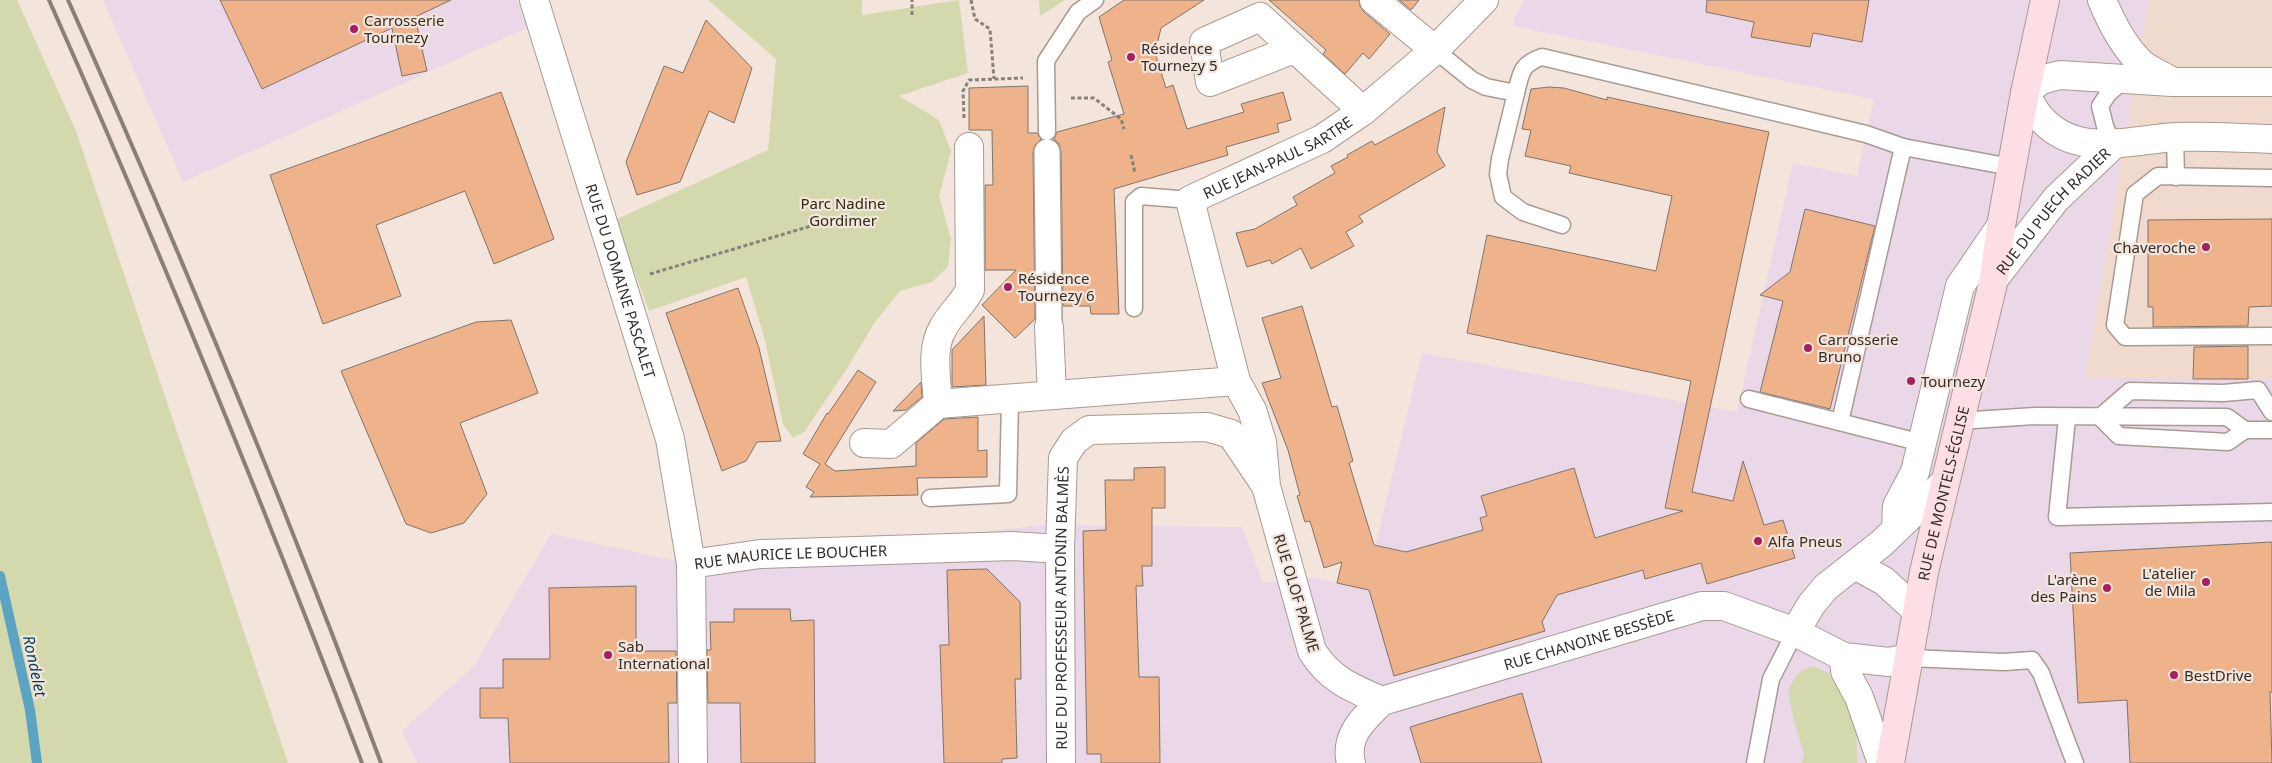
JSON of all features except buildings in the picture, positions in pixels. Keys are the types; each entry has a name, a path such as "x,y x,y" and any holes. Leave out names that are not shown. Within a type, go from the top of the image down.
{"main road":[{"name":"RUE DE MONTELS-ÉGLISE","path":"1890,763 1917,611 1945,482 1994,279 2001,226 2025,93 2045,0"}],"street":[{"name":"RUE DU DOMAINE PASCALET","path":"534,0 670,439 691,564"},
{"path":"1374,0 1435,50"},
{"name":"RUE JEAN-PAUL SARTRE","path":"1236,381 1190,200 1322,139 1363,111 1435,50 1484,0"},
{"path":"2102,0 2109,17 2132,53 2142,64 2172,82"},
{"path":"1294,49 1363,111"},
{"path":"2025,93 2041,80 2060,75 2172,82 2272,82"},
{"name":"RUE DU PUECH RADIER","path":"2025,93 2039,116 2059,133 2091,144 2113,145 2175,137 2272,139"},
{"path":"1047,142 1049,327 1052,395"},
{"name":"RUE DU PUECH RADIER","path":"1994,279 2056,199 2113,145"},
{"path":"938,404 936,346 943,327 965,300 970,290 969,147"},
{"name":"RUE DE MONTELS-ÉGLISE","path":"1896,529 1897,506 1915,472 1960,286 2001,226"},
{"path":"864,443 891,444 938,404 1236,381"},
{"name":"RUE OLOF PALME","path":"1236,381 1252,410 1262,442 1266,486 1312,651 1320,664 1336,679 1382,701"},
{"name":"RUE DU PROFESSEUR ANTONIN BALMÈS","path":"1061,763 1060,549 1063,458 1074,441 1089,430 1207,427 1231,434 1266,486"},
{"path":"1795,632 1811,605 1826,587 1855,565 1896,529 1945,482"},
{"name":"RUE MAURICE LE BOUCHER","path":"694,763 691,564 760,554 1013,546 1060,549"},
{"path":"1855,565 1884,581 1917,611"},
{"name":"RUE CHANOINE BESSÈDE","path":"1382,701 1702,606 1724,606 1795,632 1844,657 1890,662 1909,658"},
{"path":"1844,657 1845,671 1859,697 1882,763"},
{"path":"1351,763 1349,752 1354,733 1362,720 1382,701"}],"lane":[{"path":"1047,142 1046,61 1078,12 1095,0"},
{"path":"1435,50 1472,80 1486,87 1516,93"},
{"path":"1562,225 1523,212 1503,197 1498,174 1522,68 1532,60 1542,57 1866,134 1903,147 2012,167"},
{"path":"2113,145 2100,106 2108,94 2124,79"},
{"path":"2175,137 2176,177"},
{"path":"1840,422 1903,147"},
{"path":"2272,178 2158,176 2135,194 2116,325 2125,337 2272,336"},
{"path":"1134,308 1134,202 1141,196 1190,200"},
{"path":"2100,417 2130,391 2223,393 2258,390 2272,412"},
{"path":"930,498 1008,494 1010,398"},
{"path":"1749,399 1922,443"},
{"path":"1960,421 2035,416 2067,418 2227,417 2245,430"},
{"path":"2100,417 2119,436 2228,442 2245,430 2272,430"},
{"path":"2067,418 2057,517 2272,512"},
{"path":"1755,763 1771,679 1795,632"},
{"path":"1909,658 2004,662 2032,660 2041,673 2075,763"}],"path":[{"path":"912,0 912,15"},
{"path":"972,0 975,19 990,29 994,79"},
{"path":"969,147 964,134 963,91 969,80 1046,78"},
{"path":"1094,98 1121,120 1124,128"},
{"path":"620,276 637,278 822,223"}],"shaded area":[{"path":"103,0 517,0 527,28 183,182"},
{"path":"1525,0 2149,0 2085,378 2272,379 2272,763 417,763 402,731 474,666 551,534 691,564 1046,525 1242,527 1263,583 1315,578 1365,588 1422,353 1737,412 1793,163 1857,176 1874,99 1513,26 1514,18"},
{"path":"2149,0 2272,0 2272,379 2085,379"}],"green space":[{"path":"0,0 17,0 76,131 288,763 0,763"},
{"name":"Parc Nadine Gordimer","path":"708,0 862,0 862,15 959,0 968,73 899,96 939,120 951,151 939,196 951,239 948,267 932,282 900,291 873,325 848,367 805,431 793,438 783,424 765,340 746,277 649,311 615,220 768,150 776,59"},
{"path":"1039,0 1065,0 1040,16"},
{"path":"1813,666 1828,673 1838,685 1856,721 1857,763 1802,763 1804,754 1792,713 1789,691 1797,675"}],"waterway":[{"name":"Rondelet","path":"0,576 30,710 37,763"}],"railway":[{"path":"49,0 211,380 288,571 362,763"},
{"path":"68,0 151,189 269,474 381,763"}],"place":[{"name":"Carrosserie Tournezy","path":"354,29"},
{"name":"Résidence Tournezy 5","path":"1131,57"},
{"name":"Chaveroche","path":"2206,247"},
{"name":"Résidence Tournezy 6","path":"1008,287"},
{"name":"Carrosserie Bruno","path":"1808,348"},
{"name":"Tournezy","path":"1911,381"},
{"name":"Alfa Pneus","path":"1758,541"},
{"name":"L'atelier de Mila","path":"2206,582"},
{"name":"L'arène des Pains","path":"2107,588"},
{"name":"Sab International","path":"608,655"},
{"name":"BestDrive","path":"2174,675"}]}
